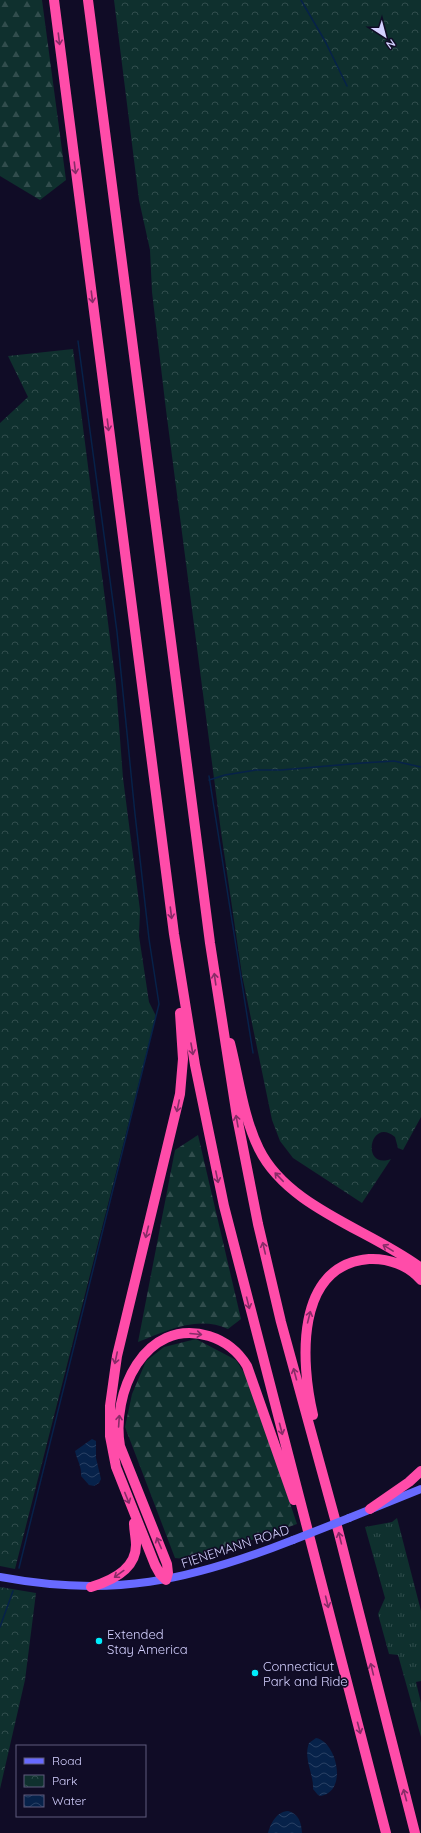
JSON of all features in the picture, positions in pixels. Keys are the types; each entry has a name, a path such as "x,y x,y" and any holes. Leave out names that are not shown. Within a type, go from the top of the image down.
{"highway":[{"path":"54,0 181,983 200,1093 224,1206 262,1359 318,1564 386,1833"},
{"path":"88,0 218,1003 237,1117 255,1209 281,1322 317,1453 415,1833"},
{"path":"181,983 180,1006 183,1059 180,1094 117,1356 111,1392 110,1429 112,1450 118,1473 133,1513 158,1572 166,1580 168,1573 167,1564 120,1446 118,1425 125,1388 139,1362 156,1344 167,1338 183,1334 201,1334 223,1342 238,1353 247,1366 318,1564"},
{"path":"218,1003 228,1036 252,1134 270,1168 288,1186 302,1197 421,1268"},
{"path":"317,1453 316,1430 308,1390 304,1353 308,1319 319,1291 327,1280 338,1270 353,1263 368,1259 388,1261 399,1264 410,1270 421,1280"},
{"path":"370,1509 410,1482 421,1471"},
{"path":"91,1587 116,1576 132,1561 136,1546 133,1513"}],"main road":[{"name":"FIENEMANN ROAD","path":"0,1577 50,1585 91,1587 166,1580 236,1562 421,1489"}],"green space":[{"path":"0,0 42,0 66,180 40,200 0,176"},
{"path":"114,0 421,0 421,1117 403,1150 398,1148 395,1137 386,1132 379,1133 375,1138 372,1144 372,1151 375,1157 381,1160 391,1159 362,1203 293,1158 280,1141 272,1120 242,975 221,832 166,410 152,292 150,250 139,200"},
{"path":"73,349 116,685 123,778 140,910 139,936 149,1002 156,1016 15,1569 0,1566 0,423 28,397 8,356"},
{"path":"198,1135 241,1319 228,1329 217,1325 194,1324 171,1329 138,1342 175,1150"},
{"path":"196,1339 236,1360 248,1379 297,1524 195,1560 175,1558 125,1427 132,1394 146,1361 164,1347"},
{"path":"397,1518 421,1611 421,1681 416,1682 421,1703 421,1737 398,1655 389,1654 378,1614 385,1598 365,1527 392,1522"},
{"path":"0,1587 36,1593 25,1680 0,1789"}],"water":[{"path":"92,1439 96,1441 96,1458 101,1479 99,1483 94,1486 89,1485 81,1476 75,1451"},
{"path":"316,1738 323,1741 334,1757 337,1777 335,1785 329,1792 321,1796 318,1795 313,1789 307,1755 309,1743"},
{"path":"288,1811 295,1814 299,1819 302,1833 268,1833 272,1822 277,1816 280,1813"}],"waterway":[{"path":"301,0 325,41 347,86"},
{"path":"19,1568 159,1004 149,939 117,632 78,341"},
{"path":"209,780 225,775 256,770 281,770 394,761 421,767"},
{"path":"209,776 253,1053"},
{"path":"0,1627 13,1591"}],"place":[{"name":"Extended Stay America","path":"99,1641"},
{"name":"Connecticut Park and Ride","path":"255,1673"}]}
